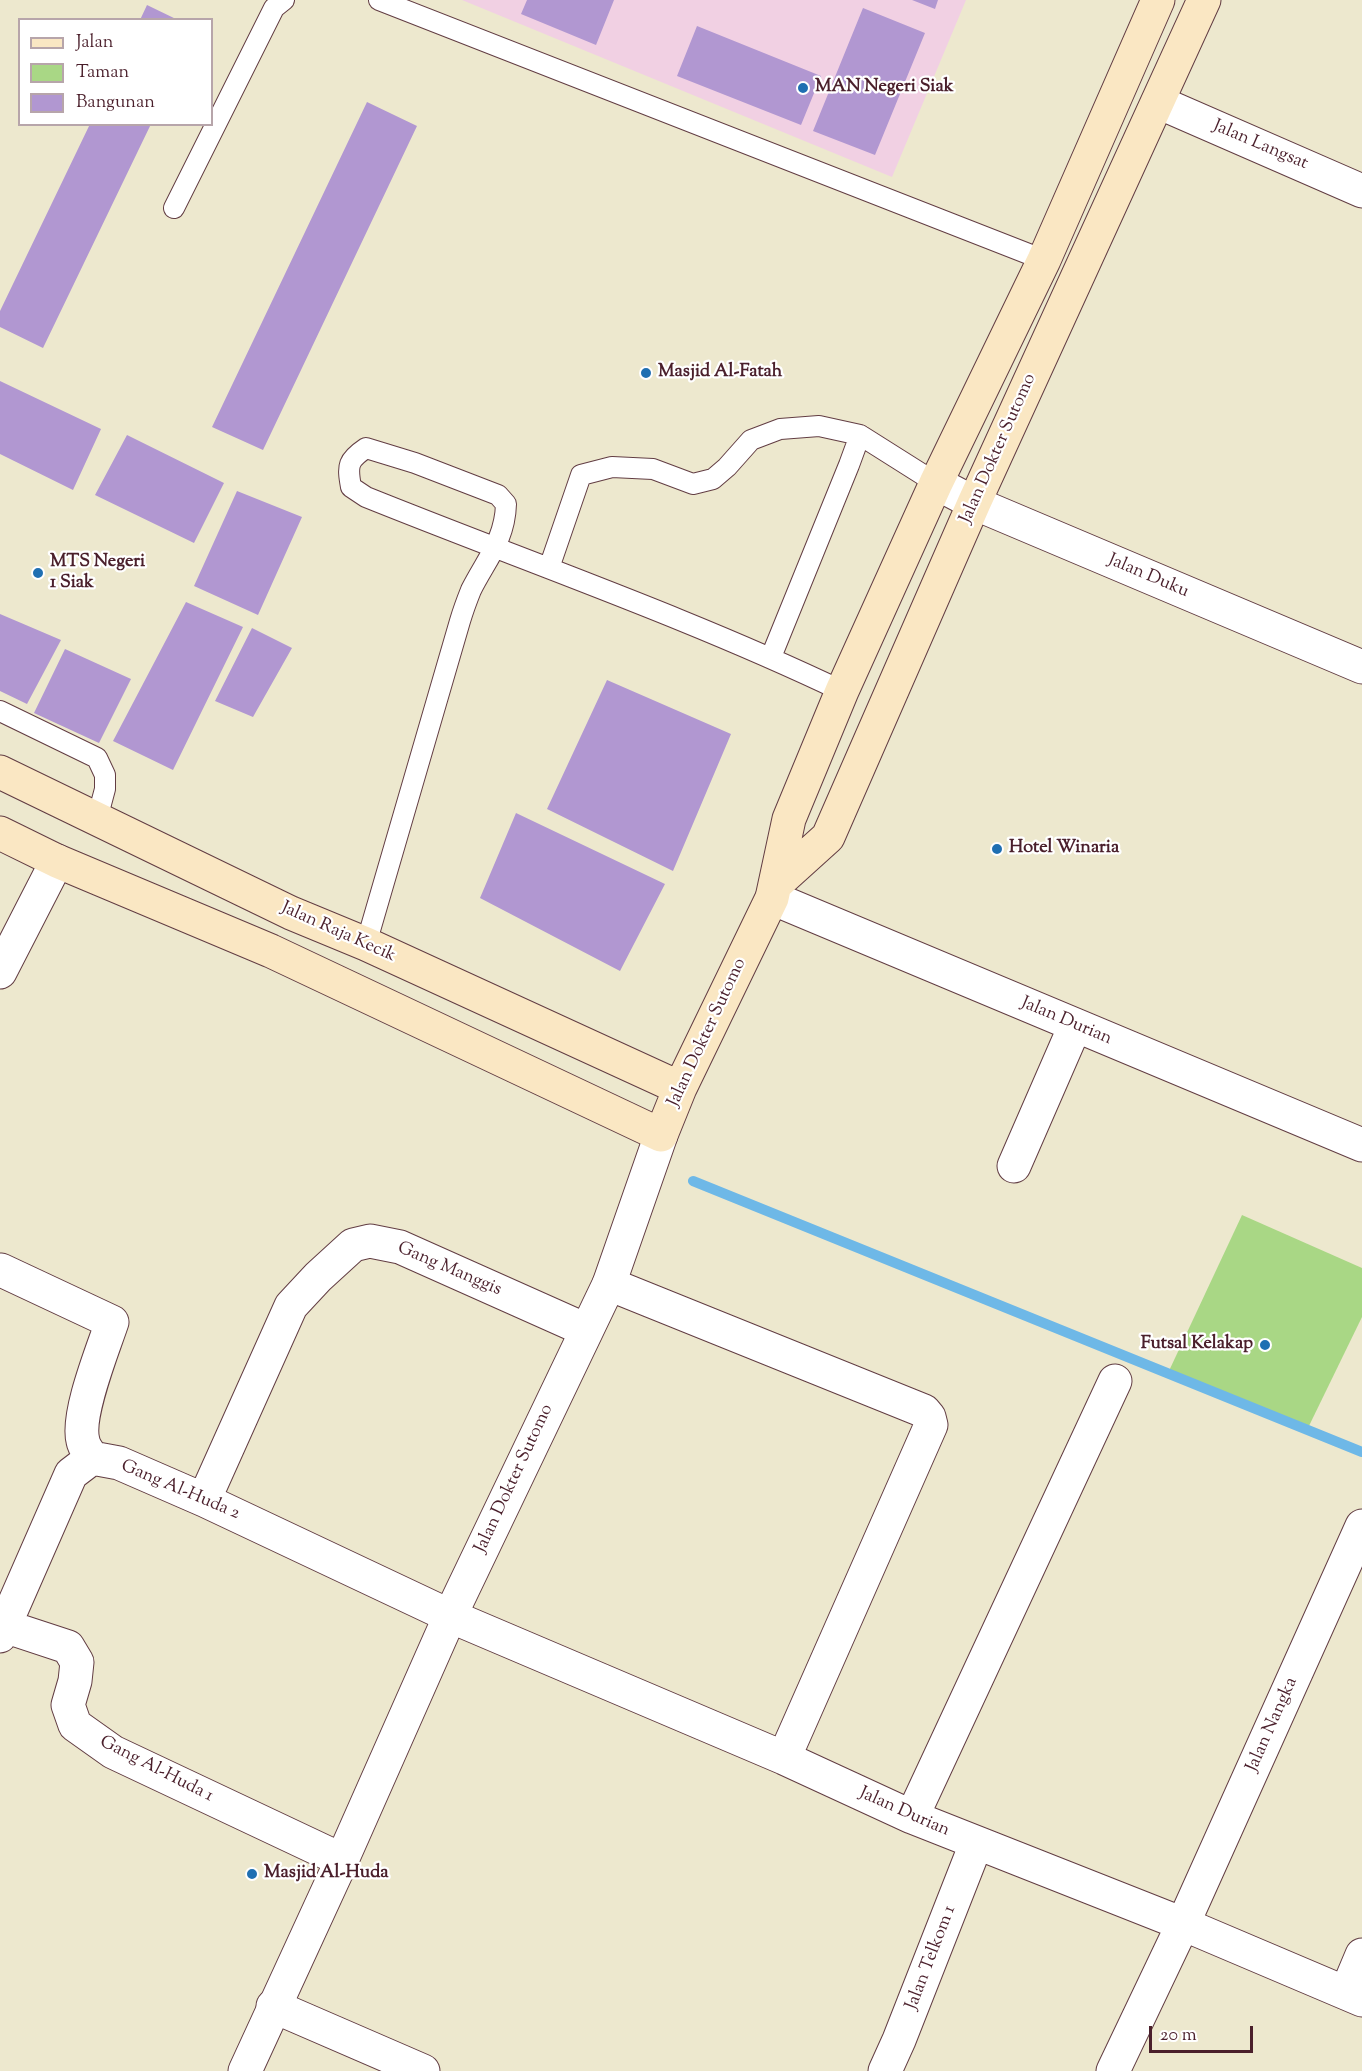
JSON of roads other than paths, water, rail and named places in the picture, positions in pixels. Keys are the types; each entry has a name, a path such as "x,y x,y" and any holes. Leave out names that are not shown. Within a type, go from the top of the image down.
{"main road":[{"name":"Jalan Dokter Sutomo","path":"662,1136 680,1088 774,891 789,819 842,691 936,483 1044,261 1158,0"},
{"name":"Jalan Dokter Sutomo","path":"774,891 828,837 974,503 1204,0"},
{"name":"Jalan Raja Kecik","path":"0,772 291,913 366,944 680,1088"},
{"path":"0,833 57,861 271,951 662,1136"},
{"path":"271,951 291,913"}],"street":[{"name":"Jalan Langsat","path":"1158,102 1362,191"},
{"name":"Jalan Duku","path":"936,483 974,503 1362,667"},
{"path":"0,972 57,861"},
{"name":"Jalan Durian","path":"774,891 1075,1026 1362,1145"},
{"path":"1014,1166 1075,1026"},
{"name":"Jalan Dokter Sutomo","path":"245,2071 450,1616 609,1284 662,1136"},
{"name":"Gang Manggis","path":"204,1500 291,1306 353,1245 370,1241 400,1247 586,1330"},
{"path":"1,1270 112,1322 83,1418 83,1441 92,1458 71,1474 2,1631"},
{"path":"609,1284 924,1411 929,1417 931,1425 784,1758"},
{"path":"912,1817 1114,1381"},
{"name":"Gang Al-Huda 2","path":"92,1458 119,1463 204,1500 450,1616"},
{"name":"Jalan Nangka","path":"1113,2071 1136,2018 1183,1924 1362,1526"},
{"name":"Jalan Durian","path":"450,1616 784,1758 976,1844 1183,1924 1354,1996"},
{"name":"Gang Al-Huda 1","path":"2,1631 68,1647 77,1662 75,1681 68,1705 75,1725 113,1752 342,1860"},
{"name":"Jalan Telkom 1","path":"885,2071 900,2040 976,1844"},
{"path":"1354,1996 1362,1955"},
{"path":"273,2006 423,2071"}],"lane":[{"path":"174,208 274,8 284,0"},
{"path":"379,0 1044,261"},
{"path":"549,568 581,475 612,467 653,469 693,484 713,479 751,440 780,429 819,426 860,435 936,483"},
{"path":"771,657 860,435"},
{"path":"366,944 460,621 471,590 495,549 505,520 506,504 498,495 415,463 366,448 352,458 348,471 351,487 366,497 495,549 549,568 771,657 842,691"},
{"path":"0,711 97,758 105,775 105,789 97,819"}],"waterway":[{"path":"693,1181 1362,1452"}],"place":[{"name":"MAN Negeri Siak","path":"803,88"},
{"name":"Masjid Al-Fatah","path":"646,373"},
{"name":"MTS Negeri 1 Siak","path":"38,573"},
{"name":"Hotel Winaria","path":"997,849"},
{"name":"Futsal Kelakap","path":"1265,1345"},
{"name":"Masjid Al-Huda","path":"252,1874"}]}
